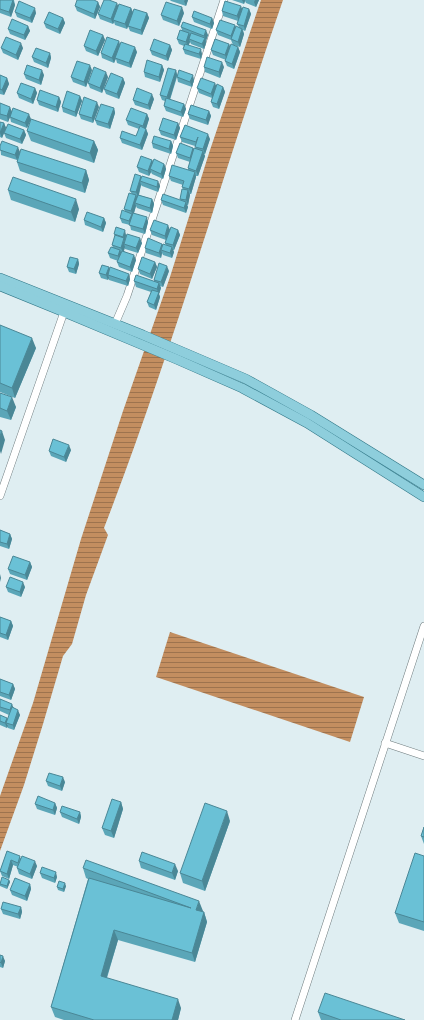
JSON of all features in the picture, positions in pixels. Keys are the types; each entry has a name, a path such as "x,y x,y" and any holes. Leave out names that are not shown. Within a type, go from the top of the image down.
{"main road":[{"path":"0,278 143,335 178,354"},
{"path":"0,286 140,344 178,354 246,379 255,390 424,497"},
{"path":"255,390 311,415 424,485"}],"street":[{"path":"115,324 127,296 224,0"},
{"path":"0,496 64,312"},
{"path":"295,1020 424,626"},
{"path":"385,743 424,756"}],"shaded area":[{"path":"261,0 283,0 152,397 104,528 108,535 86,595 72,644 63,656 24,785 0,851 0,796 33,703 81,539 123,411 170,277 210,150"},
{"path":"170,632 364,697 350,742 156,677"}],"building":[{"path":"0,0 13,0 9,12 0,9"},
{"path":"77,0 94,0 98,2 94,14 75,6"},
{"path":"104,0 117,3 111,19 98,14"},
{"path":"19,1 35,8 30,18 15,12"},
{"path":"225,1 241,6 237,16 222,11"},
{"path":"166,2 182,7 177,21 161,15"},
{"path":"119,4 131,8 125,24 113,20"},
{"path":"243,7 249,9 244,26 237,24"},
{"path":"134,9 147,13 141,30 128,26"},
{"path":"194,11 212,18 210,24 192,17"},
{"path":"49,12 63,18 58,29 44,23"},
{"path":"12,19 28,26 24,35 8,29"},
{"path":"220,20 235,25 231,36 216,30"},
{"path":"183,22 206,30 204,36 181,27"},
{"path":"236,26 242,29 238,42 231,39"},
{"path":"90,30 103,35 96,51 84,46"},
{"path":"180,30 189,33 186,42 177,39"},
{"path":"191,33 205,38 202,44 189,39"},
{"path":"6,37 21,43 16,55 1,48"},
{"path":"107,37 119,41 112,58 101,53"},
{"path":"154,39 170,45 166,56 150,50"},
{"path":"215,39 229,44 225,55 211,50"},
{"path":"121,42 135,47 129,63 115,58"},
{"path":"185,44 201,49 199,54 183,49"},
{"path":"231,44 238,47 232,64 225,61"},
{"path":"36,48 50,53 46,63 32,57"},
{"path":"207,57 222,62 219,72 204,67"},
{"path":"147,60 162,65 159,77 144,72"},
{"path":"77,61 90,65 84,82 71,77"},
{"path":"27,65 42,70 39,80 24,74"},
{"path":"94,67 106,72 100,88 88,83"},
{"path":"168,68 176,70 167,97 160,95"},
{"path":"179,70 193,75 190,82 177,77"},
{"path":"111,73 123,78 117,94 104,89"},
{"path":"0,75 7,78 2,90 0,89"},
{"path":"201,78 215,83 211,94 197,88"},
{"path":"21,83 35,88 31,99 17,93"},
{"path":"217,84 223,87 217,104 211,102"},
{"path":"137,88 152,94 148,105 133,100"},
{"path":"40,90 59,97 56,107 37,100"},
{"path":"67,91 80,96 75,112 62,107"},
{"path":"84,97 97,102 92,118 79,114"},
{"path":"166,98 184,104 181,112 164,106"},
{"path":"0,103 10,107 7,116 0,114"},
{"path":"101,104 114,108 108,124 95,120"},
{"path":"191,105 209,111 206,120 188,114"},
{"path":"13,108 29,114 25,123 10,117"},
{"path":"131,108 147,114 143,126 126,120"},
{"path":"163,118 178,123 174,135 159,130"},
{"path":"31,119 94,141 90,153 27,131"},
{"path":"0,122 4,123 0,133"},
{"path":"8,124 24,130 20,139 4,133"},
{"path":"185,125 208,134 203,149 195,147 198,137 196,142 180,137"},
{"path":"140,126 146,129 140,145 120,138 122,131 136,136"},
{"path":"154,136 171,141 169,149 152,143"},
{"path":"2,141 18,147 15,155 0,150"},
{"path":"180,143 193,148 190,158 176,153"},
{"path":"194,148 203,151 196,171 188,168"},
{"path":"21,149 86,170 82,183 17,162"},
{"path":"141,156 152,160 148,171 137,167"},
{"path":"154,159 164,164 161,174 150,169"},
{"path":"172,165 195,172 189,189 182,187 184,181 169,176"},
{"path":"135,174 141,176 136,192 130,191"},
{"path":"142,176 158,181 157,187 140,181"},
{"path":"13,177 76,199 71,212 8,190"},
{"path":"182,189 188,190 186,200 180,199"},
{"path":"129,193 136,195 131,211 124,209"},
{"path":"163,194 186,202 184,208 161,200"},
{"path":"138,195 152,199 150,208 135,203"},
{"path":"122,210 132,214 129,221 120,218"},
{"path":"87,212 104,218 101,227 84,220"},
{"path":"133,213 147,217 143,229 129,225"},
{"path":"154,220 168,225 165,236 150,230"},
{"path":"116,227 125,230 123,237 114,234"},
{"path":"171,227 178,230 173,245 165,243"},
{"path":"127,234 140,238 136,248 124,244"},
{"path":"115,235 124,238 121,248 112,245"},
{"path":"148,238 162,244 159,253 145,248"},
{"path":"163,244 172,247 170,253 161,250"},
{"path":"111,247 120,250 118,256 108,253"},
{"path":"122,251 134,255 130,267 117,262"},
{"path":"70,257 78,259 74,269 67,267"},
{"path":"142,257 155,262 150,274 138,269"},
{"path":"159,263 167,266 161,282 154,280"},
{"path":"102,265 109,267 106,275 99,273"},
{"path":"110,267 129,274 126,281 108,275"},
{"path":"136,275 159,283 157,289 134,281"},
{"path":"152,290 159,292 154,305 147,302"},
{"path":"0,325 32,338 12,388 0,383"},
{"path":"0,393 12,397 7,411 0,408"},
{"path":"53,439 69,445 64,457 49,451"},
{"path":"0,530 10,534 7,544 0,542"},
{"path":"13,556 30,562 25,575 8,569"},
{"path":"10,577 23,582 20,592 6,587"},
{"path":"0,617 11,621 6,635 0,633"},
{"path":"0,679 13,684 9,695 0,692"},
{"path":"0,699 12,704 10,710 0,707"},
{"path":"12,707 18,710 13,725 6,723"},
{"path":"0,715 7,718 5,723 0,721"},
{"path":"49,773 63,777 60,786 46,781"},
{"path":"38,796 55,803 53,810 35,804"},
{"path":"112,799 121,802 111,831 102,828"},
{"path":"205,803 227,811 202,881 180,873"},
{"path":"62,806 80,812 77,819 60,812"},
{"path":"424,827 424,837 421,836"},
{"path":"7,851 20,856 18,863 11,860 7,874 0,871"},
{"path":"142,852 175,864 172,873 139,861"},
{"path":"415,853 424,856 424,922 395,913"},
{"path":"22,856 35,861 30,874 17,868"},
{"path":"86,860 199,901 196,910 204,912 192,953 114,930 101,976 178,999 172,1020 94,1020 51,1007 89,878 191,908 83,868"},
{"path":"42,867 56,872 54,878 40,873"},
{"path":"2,877 9,880 7,886 0,884"},
{"path":"15,878 30,884 25,896 10,890"},
{"path":"59,881 65,883 63,889 57,887"},
{"path":"3,902 21,907 18,914 1,909"},
{"path":"0,955 3,956 1,963 0,962"},
{"path":"325,993 405,1020 341,1020 318,1012"}]}
